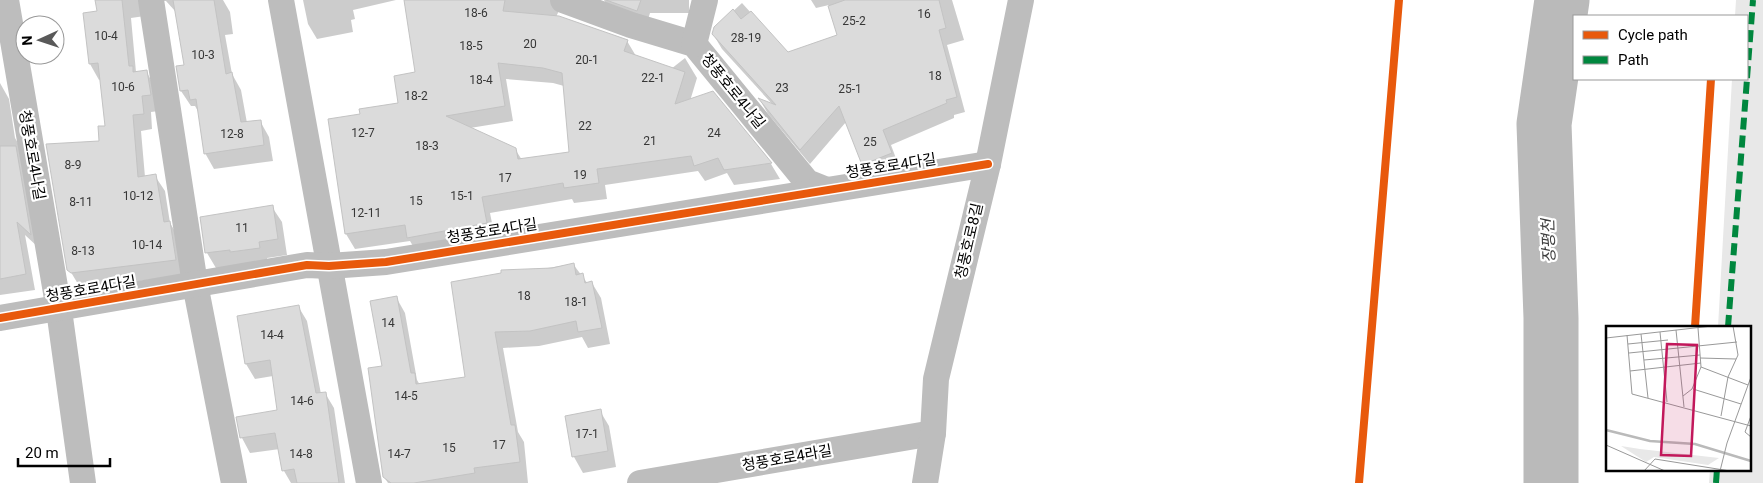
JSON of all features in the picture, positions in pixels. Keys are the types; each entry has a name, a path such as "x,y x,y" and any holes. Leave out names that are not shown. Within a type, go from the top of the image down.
{"street":[{"name":"청풍호로4나길","path":"6,0 59,310"},
{"path":"151,0 194,284 234,483"},
{"path":"281,0 369,483"},
{"name":"청풍호로4나길","path":"563,0 631,25 694,44 807,182 827,190"},
{"path":"694,44 705,0"},
{"name":"청풍호로8길","path":"925,483 933,433 936,379 988,164 1021,0"},
{"name":"청풍호로4다길","path":"0,318 59,310 307,265 330,266 386,262 988,164"},
{"name":"청풍호로4다길","path":"59,310 83,483"},
{"name":"청풍호로4라길","path":"640,483 933,433"}],"shaded area":[{"path":"1736,0 1763,0 1763,483 1709,483 1710,470 1750,470 1750,326 1718,326 1732,80 1748,80 1748,15 1735,15"}],"building":[{"path":"95,0 122,0 129,66 133,66 133,72 147,70 151,95 142,96 144,114 133,115 138,177 156,174 164,222 170,221 176,260 71,273 67,270 46,144 99,141 98,126 105,126 98,63 89,64 83,13 97,11"},
{"path":"173,0 214,0 226,74 232,72 241,122 261,120 264,145 204,154 196,99 190,100 188,90 180,91 176,66 184,65"},
{"path":"404,0 505,0 503,11 559,16 628,40 624,51 685,72 675,104 713,91 772,163 724,170 718,158 694,166 691,156 597,169 599,183 564,188 563,183 482,197 487,223 407,238 405,225 345,234 328,119 360,114 359,109 398,103 394,76 415,72","holes":["498,63 543,68 562,73 569,152 518,159 516,148 446,116 505,106"]},
{"path":"606,0 641,0 637,11"},
{"path":"845,0 939,0 946,28 939,30 957,97 946,100 947,103 883,130 892,153 862,165 839,106 800,150 758,98 776,105 712,34 714,27 733,9 741,19 751,11 788,52 837,35 828,6"},
{"path":"0,146 16,146 31,235 17,222 26,274 0,279"},
{"path":"273,205 278,239 259,242 260,248 205,253 200,217"},
{"path":"574,263 576,275 583,273 585,283 592,281 602,328 578,332 576,321 530,331 495,332 511,425 515,425 520,462 474,468 475,473 414,483 391,483 383,477 368,368 382,366 370,301 397,296 411,373 415,373 416,384 465,377 451,282 501,273 501,270 552,268"},
{"path":"299,305 316,393 326,392 339,483 297,483 294,469 282,471 275,433 240,438 236,417 277,410 270,360 245,364 237,316"},
{"path":"601,409 608,451 572,457 565,416"}],"waterway":[{"name":"장평천","path":"1551,483 1551,318 1544,124 1562,0"}],"marked path":[{"path":"1748,65 1753,0"},
{"path":"1728,326 1747,80"},
{"path":"1716,483 1717,470"}],"cycle path":[{"path":"1359,483 1399,0"},
{"path":"1695,326 1711,80"},
{"path":"0,318 307,265 329,266 386,262 988,164"}]}
